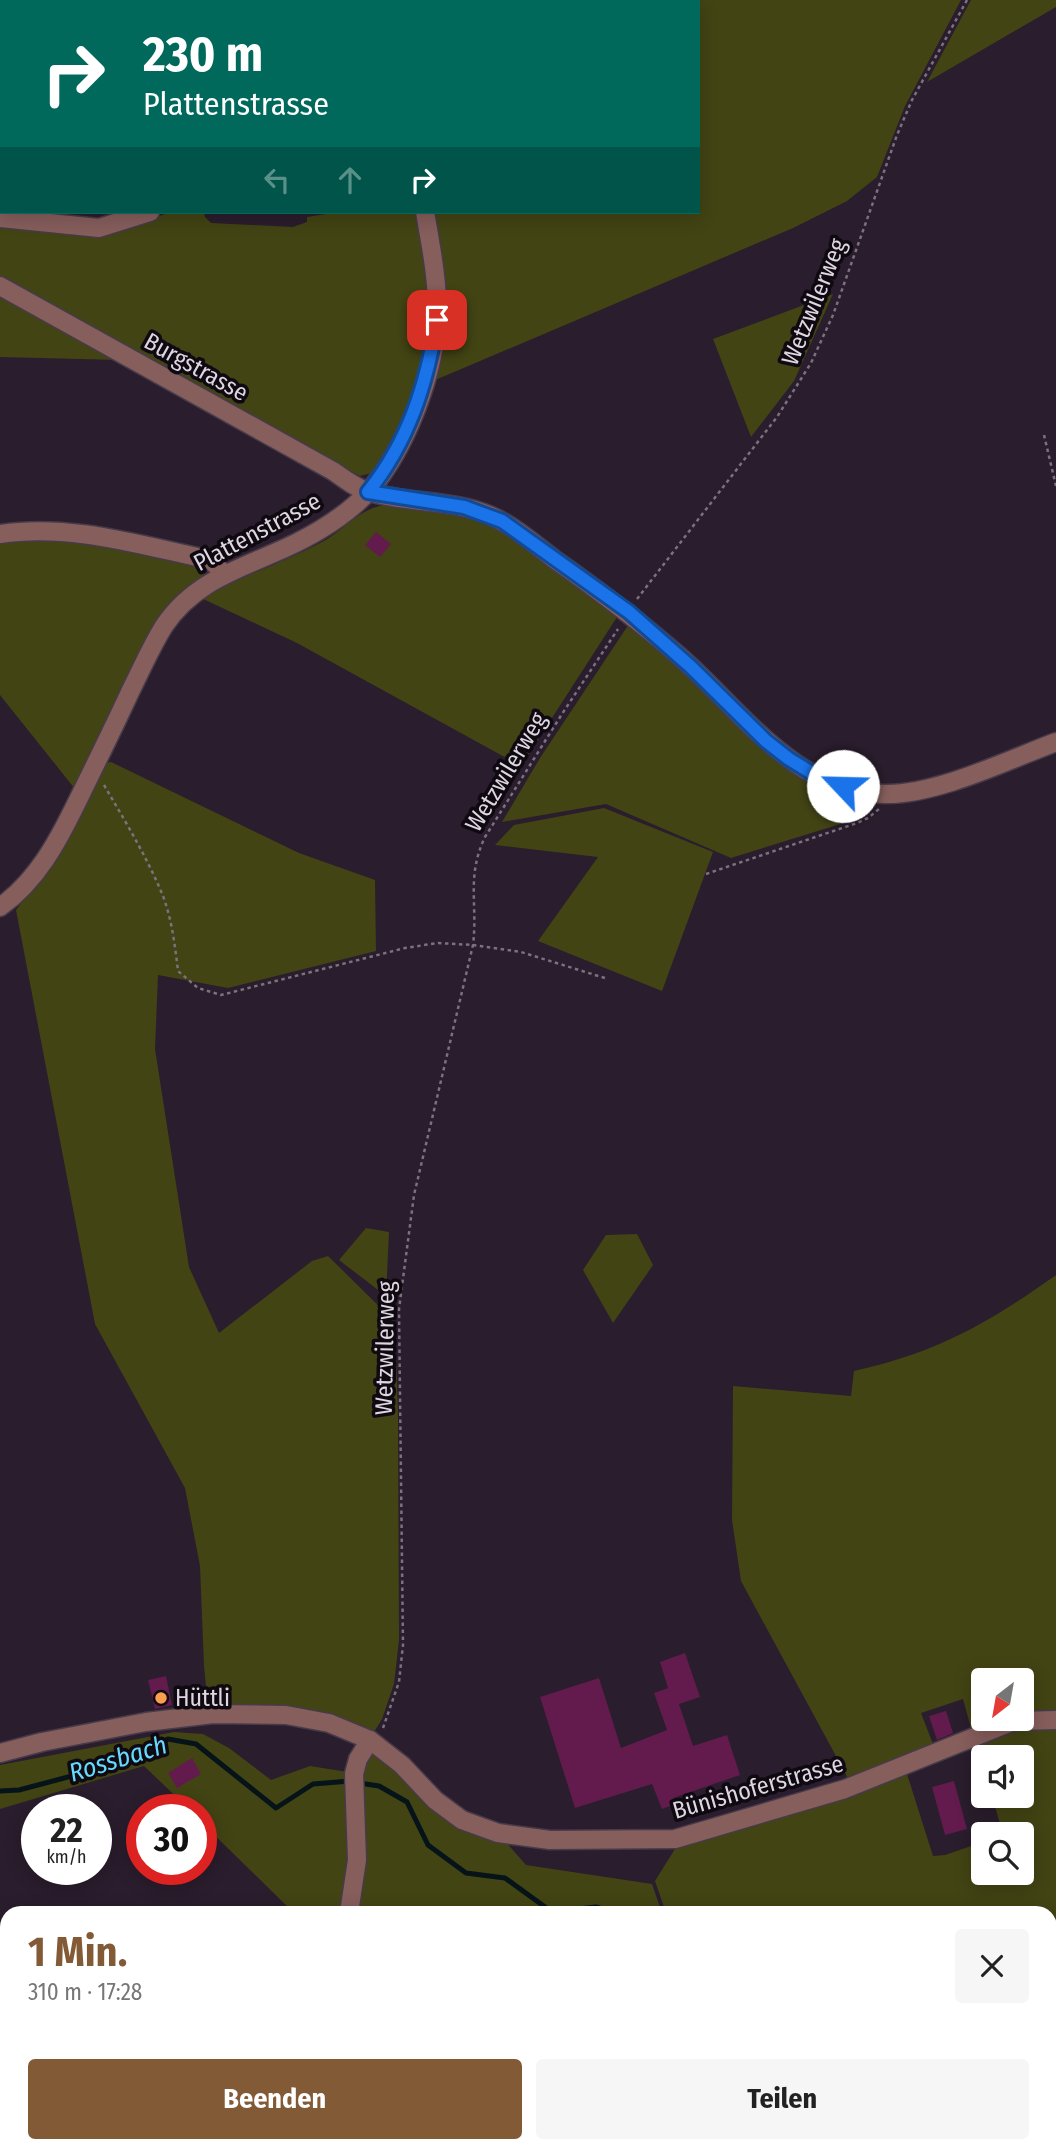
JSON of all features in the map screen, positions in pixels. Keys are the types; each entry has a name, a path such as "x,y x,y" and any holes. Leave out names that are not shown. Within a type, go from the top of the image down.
{"street":[{"path":"0,218 99,228 144,214"},
{"name":"Plattenstrasse","path":"0,907 16,895 44,863 164,626 187,599 224,574 297,543 335,520 368,492 393,457 422,391 437,320 436,281 425,214"},
{"name":"Burgstrasse","path":"0,286 368,492"},
{"path":"368,492 464,507 502,521 629,612 691,667 766,741 789,759 815,775 843,786 886,794 928,788 1056,742"},
{"path":"0,534 18,531 88,534 211,561 224,574"},
{"name":"Bünishoferstrasse","path":"0,1753 146,1722 213,1714 286,1715 329,1723 370,1740 402,1765 435,1800 462,1820 498,1833 550,1839 675,1839 845,1789 1014,1721 1056,1720"},
{"path":"350,1906 357,1860 354,1781 358,1759 370,1740"}],"path":[{"name":"Wetzwilerweg","path":"370,1740 379,1734 387,1721 399,1682 402,1645 403,1515 399,1309 406,1248 414,1195 473,945 475,926 472,878 477,856 485,837 629,612 777,417 811,363 832,315 912,100 967,0"},
{"path":"1044,436 1056,486"},
{"path":"94,768 138,844 163,897 174,937 178,971 198,988 221,995 405,948 438,943 473,945 521,953 608,979"},
{"path":"706,874 868,818 882,805 886,794"}],"shaded area":[{"path":"700,0 961,0 905,106 877,177 847,201 793,228 433,381 432,214 700,214"},
{"path":"971,0 1056,0 1056,7 927,82"},
{"path":"166,214 204,214 211,223 293,227 307,222 307,217 326,214 419,214 431,281 430,331 409,407 372,473 360,476 0,280 0,221 104,233"},
{"path":"0,294 120,360 0,357"},
{"path":"833,294 794,381 751,437 713,339"},
{"path":"385,505 459,513 500,528 619,614 521,766 297,643 201,598 329,538 366,511"},
{"path":"0,540 97,540 200,563 205,568 203,576 179,600 75,789 0,695"},
{"path":"635,624 779,760 873,800 876,804 863,817 731,858 606,804 502,822 540,758 627,627"},
{"path":"111,762 299,853 375,880 376,951 228,988 158,975 155,1049 189,1267 219,1333 312,1261 328,1256 395,1322 399,1640 394,1684 382,1719 374,1732 334,1716 208,1707 200,1566 185,1488 95,1324 16,910 59,853 106,763"},
{"path":"604,808 713,852 662,991 538,941 598,857 495,845 514,825"},
{"path":"366,1228 389,1232 386,1296 339,1260"},
{"path":"637,1234 653,1265 613,1323 583,1270 606,1235"},
{"path":"1056,1275 1056,1711 1034,1711 1034,1668 971,1668 971,1728 963,1699 921,1713 933,1744 849,1780 741,1581 732,1520 733,1386 851,1396 854,1371 937,1345 1007,1308"},
{"path":"1056,1728 1056,1906 664,1906 655,1881 678,1844 736,1831 907,1774 933,1856 971,1846 971,1885 1034,1885 1034,1822 1000,1822 995,1808 1034,1808 1034,1745 975,1744 1005,1731"},
{"path":"174,1732 203,1734 229,1748 271,1780 310,1766 354,1773 370,1740 435,1800 498,1833 526,1865 652,1884 660,1906 287,1906 217,1838 217,1794 173,1794 144,1766 50,1794 21,1794 21,1803 0,1809 0,1765"}],"building":[{"path":"376,532 391,544 380,557 365,545"},
{"path":"685,1653 700,1697 679,1704 693,1746 727,1735 740,1775 673,1798 675,1804 662,1809 652,1784 575,1808 540,1697 599,1678 621,1748 667,1730 654,1693 668,1688 660,1662"},
{"name":"Hüttli","path":"166,1676 172,1705 155,1709 148,1680"},
{"path":"946,1711 953,1733 937,1740 929,1716"},
{"path":"192,1758 201,1774 177,1788 168,1773"},
{"path":"954,1781 967,1829 945,1835 932,1787"}],"waterway":[{"name":"Rossbach","path":"0,1791 19,1790 132,1760 168,1739 196,1744 276,1808 313,1784 350,1781"},
{"name":"Rossbach","path":"359,1783 379,1786 407,1802 428,1845 466,1873 505,1878 544,1906"}],"place":[{"name":"Hüttli","path":"161,1698"}],"route":[{"path":"437,320 422,391 411,421 393,457 368,492 464,507 502,521 629,612 691,667 766,741 789,759 815,775 843,786"}]}
